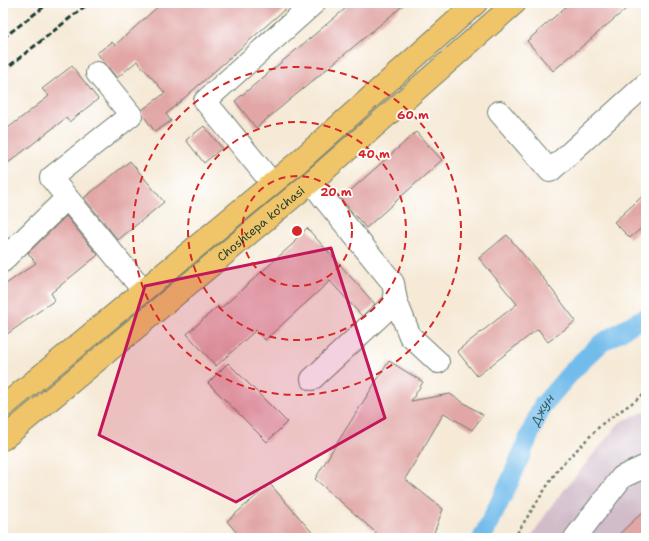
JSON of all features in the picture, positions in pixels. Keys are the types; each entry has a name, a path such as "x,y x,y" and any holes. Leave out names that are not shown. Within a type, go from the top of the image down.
{"main road":[{"name":"Choshtepa ko'chasi","path":"3,407 272,183 476,3"},
{"name":"Choshtepa ko'chasi","path":"3,439 312,182 515,3"}],"lane":[{"path":"272,183 204,101 314,3"},
{"path":"97,73 131,115 51,178 143,290"},
{"path":"499,112 550,171 644,88"},
{"path":"312,182 393,282 396,301 410,336 438,362"},
{"path":"3,261 67,198"},
{"path":"312,379 396,301"},
{"path":"575,538 622,477 646,466"}],"path":[{"path":"514,538 558,469 602,424 646,393"}],"highlighted area":[{"path":"331,248 385,418 236,502 99,435 145,286"}],"shaded area":[{"path":"646,411 646,538 531,538 551,506 620,422"}],"building":[{"path":"162,3 292,3 166,114 171,121 155,132 143,115 142,110 165,93 137,61 117,78 97,53 112,42 115,45"},
{"path":"352,3 406,3 256,128 235,101"},
{"path":"570,3 633,3 553,71 527,41"},
{"path":"72,66 98,99 69,122 66,118 3,167 3,132 49,96 42,89"},
{"path":"204,126 222,148 204,163 186,140"},
{"path":"416,132 442,160 366,228 341,199"},
{"path":"130,161 164,202 118,240 84,198"},
{"path":"646,193 646,224 630,238 614,222"},
{"path":"66,216 98,255 51,293 55,300 3,337 3,286 36,263 28,253"},
{"path":"307,228 375,304 362,316 330,281 265,340 256,330 216,366 187,334 218,306 220,309 295,242 294,241"},
{"path":"507,235 576,321 548,342 538,329 477,376 457,351 517,304 479,258"},
{"path":"389,361 423,382 411,401 450,394 483,415 472,430 444,413 405,479 443,509 432,538 382,538 315,479"},
{"path":"228,363 287,422 267,442 208,383"},
{"path":"270,484 317,538 241,538 227,521"},
{"path":"646,509 646,538 615,538"}],"waterway":[{"name":"Джун","path":"482,538 510,481 542,406 574,369 600,344 646,317"}],"railway":[{"path":"3,38 49,3"},
{"path":"3,71 89,3"}]}
